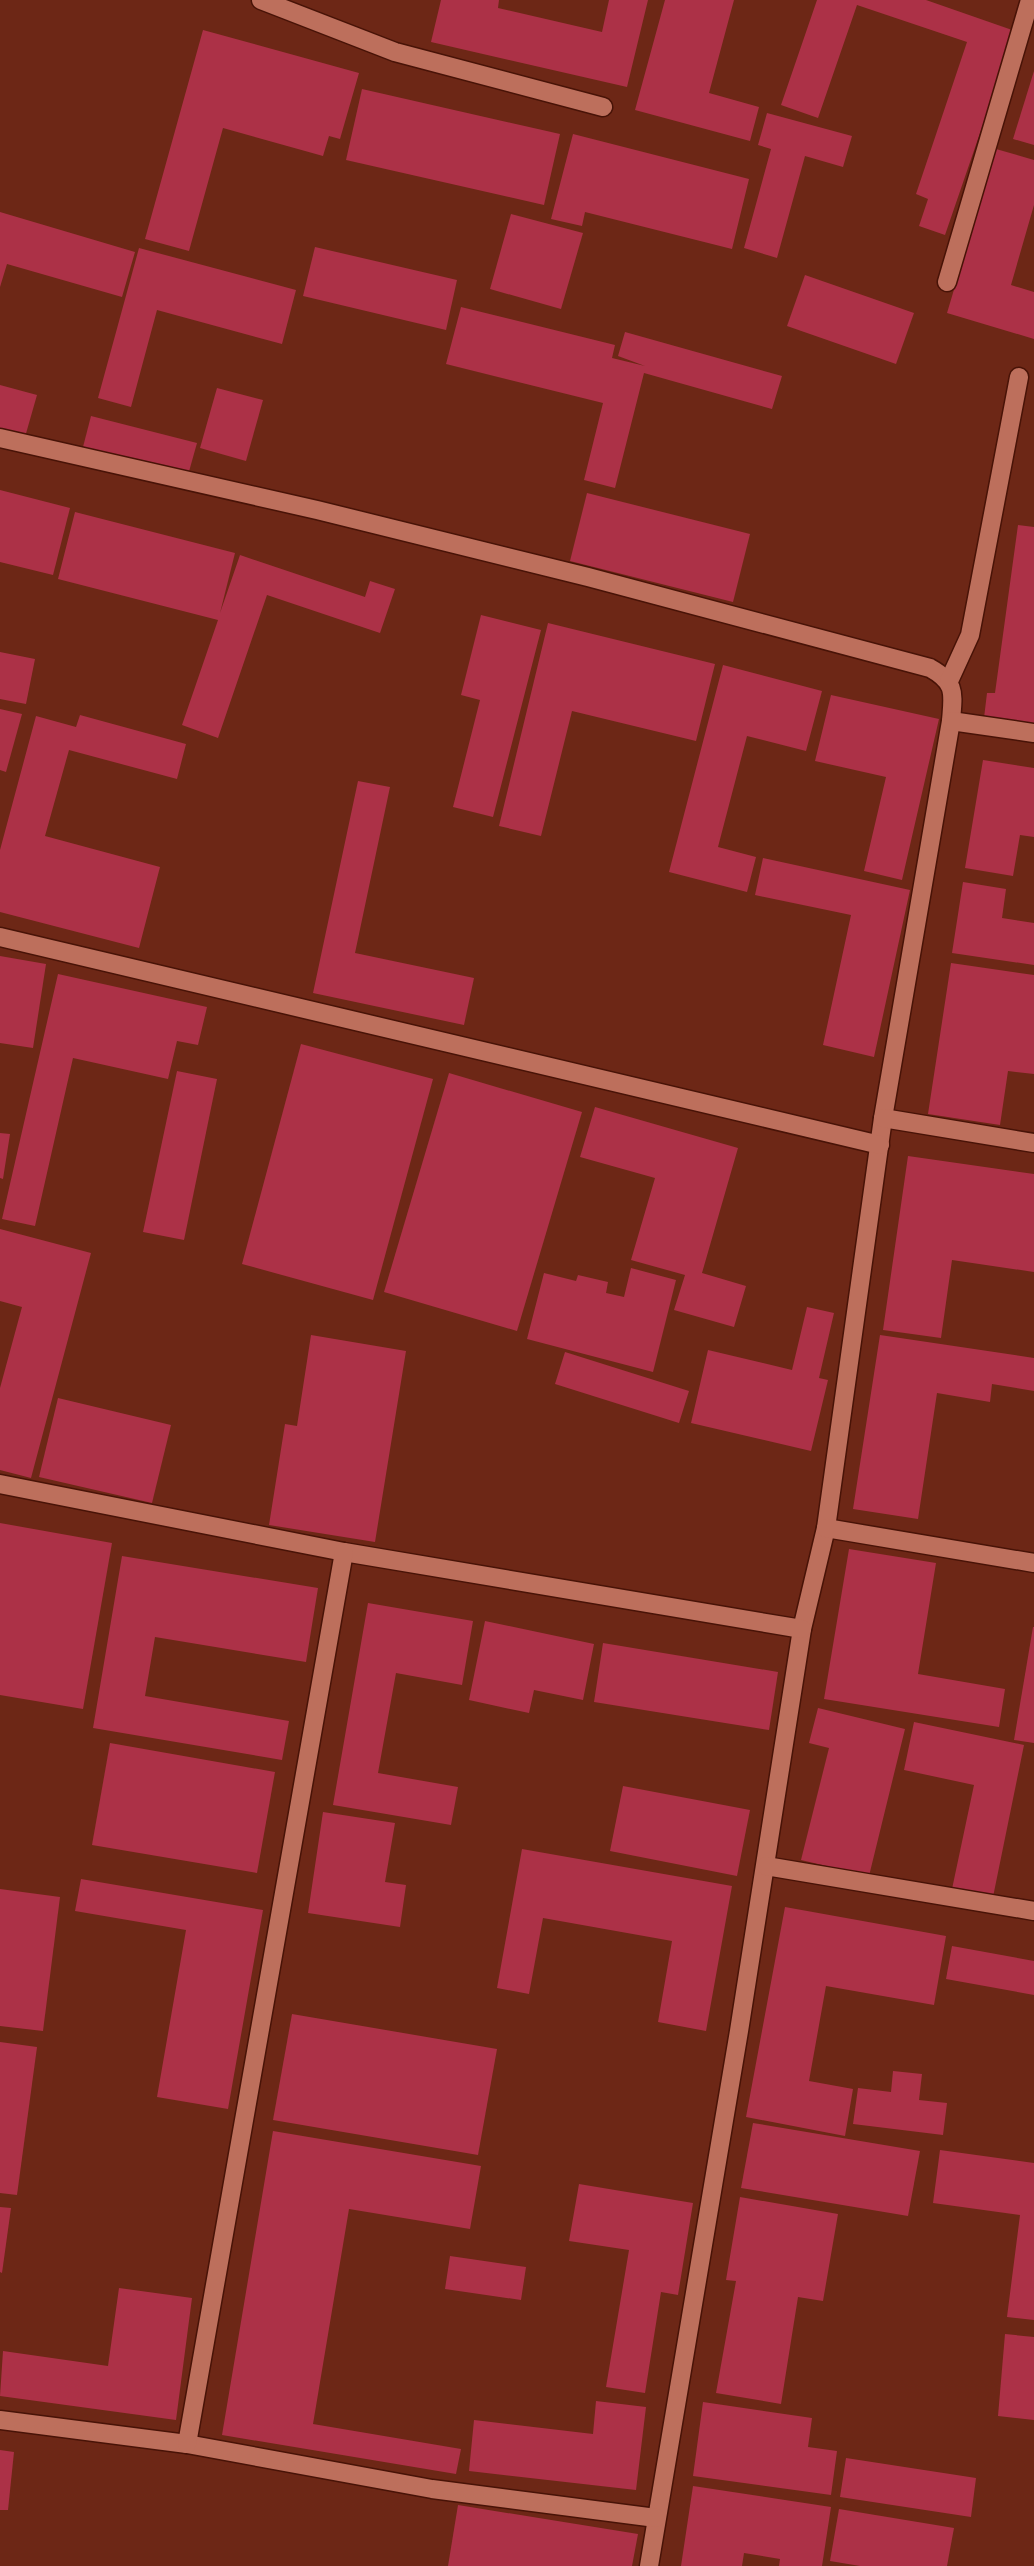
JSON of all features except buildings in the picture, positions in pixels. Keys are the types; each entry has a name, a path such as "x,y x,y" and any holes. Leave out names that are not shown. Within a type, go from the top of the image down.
{"street":[{"path":"261,0 395,52 603,107"},
{"path":"947,282 1030,0"},
{"path":"949,681 970,635 1019,377"},
{"path":"0,438 317,510 575,573 930,668 949,681 953,692 883,1118 826,1528 802,1629 766,1866 649,2566"},
{"path":"950,721 1034,733"},
{"path":"0,937 880,1145"},
{"path":"883,1118 1034,1143"},
{"path":"0,1484 344,1552 802,1629"},
{"path":"826,1528 1034,1563"},
{"path":"187,2444 344,1552"},
{"path":"766,1866 1034,1911"},
{"path":"0,2420 187,2444 432,2488 656,2518"}]}
